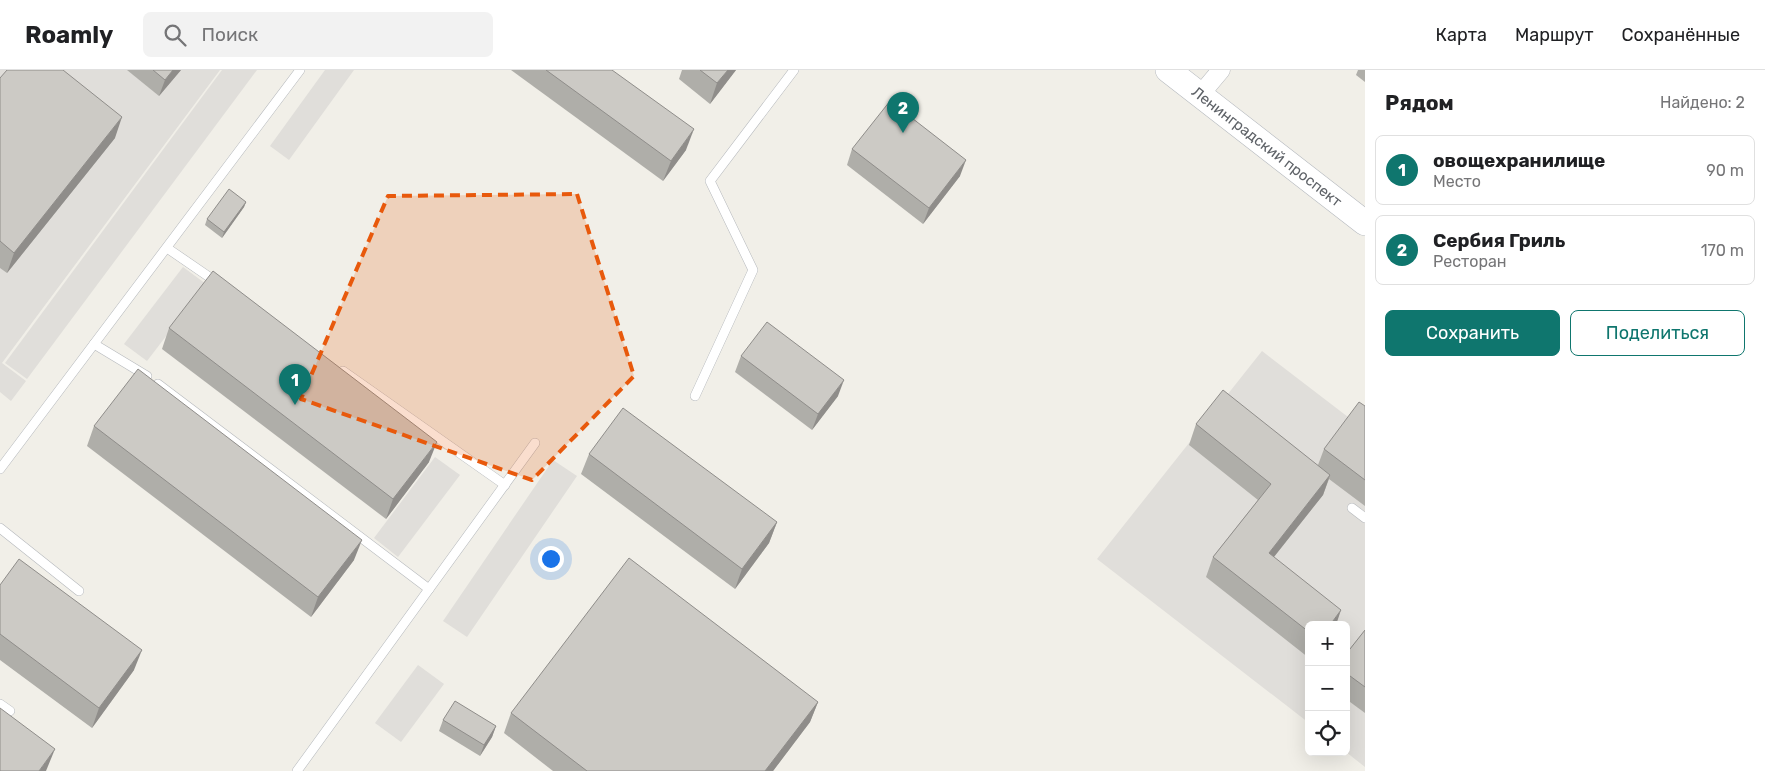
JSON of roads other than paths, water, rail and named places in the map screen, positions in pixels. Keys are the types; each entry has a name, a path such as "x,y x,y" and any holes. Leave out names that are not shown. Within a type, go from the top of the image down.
{"street":[{"name":"Ленинградский проспект","path":"1168,70 1365,223"},
{"path":"1200,95 1221,70"}],"lane":[{"path":"0,469 300,70"},
{"path":"695,396 753,270 710,181 794,70"},
{"path":"167,248 223,287"},
{"path":"94,344 147,376 429,589"},
{"path":"336,366 505,484"},
{"path":"297,771 535,443"},
{"path":"1352,508 1365,518"},
{"path":"0,528 79,591"},
{"path":"0,704 10,711"}],"place":[{"name":"Сербия Гриль","path":"903,133"},
{"name":"овощехранилище","path":"295,405"}]}
